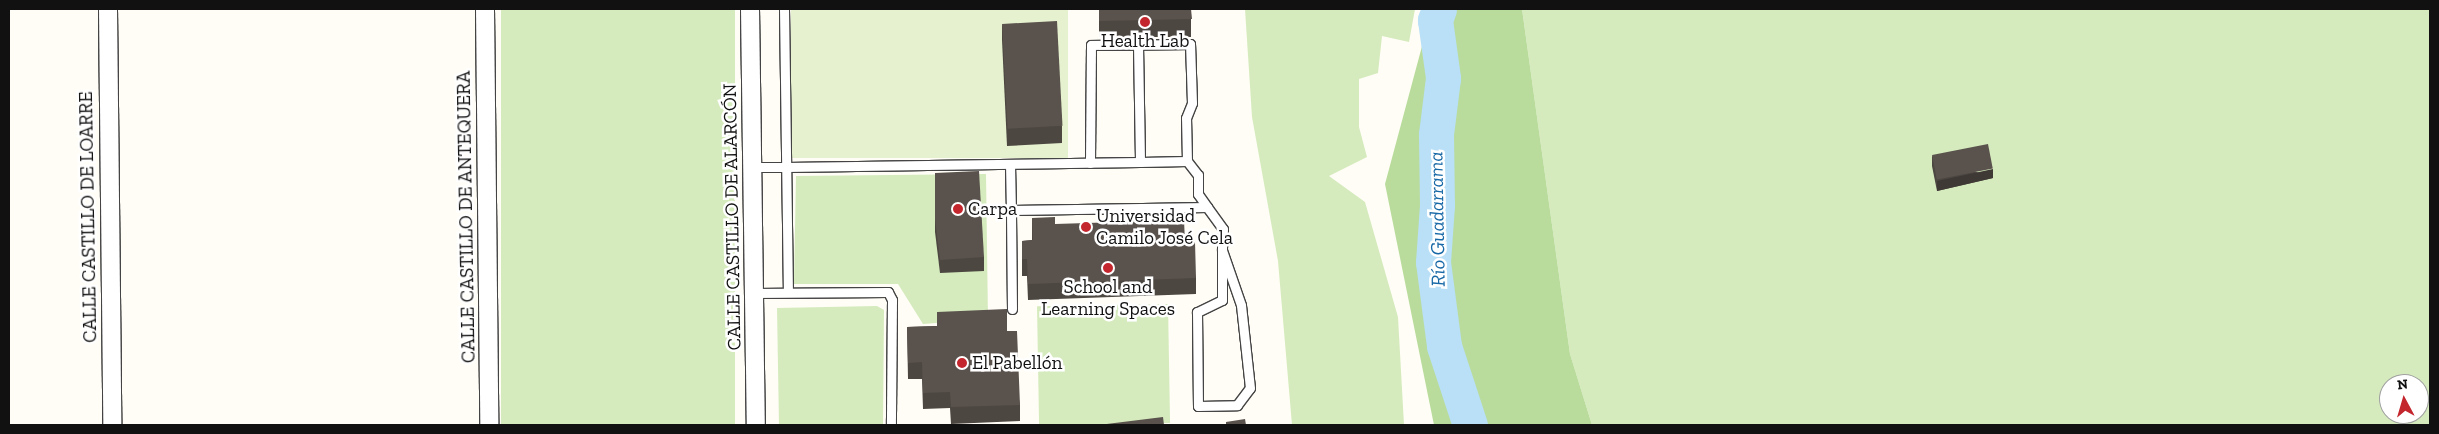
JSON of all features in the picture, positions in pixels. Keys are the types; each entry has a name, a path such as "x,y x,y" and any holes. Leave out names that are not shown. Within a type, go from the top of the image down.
{"street":[{"name":"CALLE CASTILLO DE LOARRE","path":"108,9 112,425"},
{"name":"CALLE CASTILLO DE ANTEQUERA","path":"485,9 489,425"},
{"name":"CALLE CASTILLO DE ALARCÓN","path":"750,9 756,425"}],"lane":[{"path":"784,9 788,292"},
{"path":"1090,163 1091,46 1190,44 1192,103 1186,118 1187,161 1198,175 1198,194 1223,229 1222,250 1222,300 1198,312 1198,406 1237,405 1250,388 1241,305 1222,250"},
{"path":"1138,45 1140,162"},
{"path":"752,168 1187,161"},
{"path":"1010,164 1012,309"},
{"path":"1011,210 1207,207"},
{"path":"754,293 888,292 892,300 891,425"}],"green space":[{"path":"501,9 735,9 735,425 501,425"},
{"path":"791,9 1068,9 1068,158 791,158"},
{"path":"1245,9 1415,9 1409,42 1382,36 1378,73 1359,79 1359,127 1367,157 1329,176 1365,202 1398,317 1404,425 1292,425 1278,261 1252,117"},
{"path":"1432,9 1522,9 1570,354 1592,425 1434,425 1385,184"},
{"path":"1522,9 2430,9 2430,425 1592,425 1570,354"},
{"path":"986,174 988,319 923,324 898,284 794,284 796,176"},
{"path":"1168,304 1170,423 1039,425 1037,306"},
{"path":"877,306 884,310 883,425 779,425 777,308"}],"building":[{"path":"1099,9 1191,9 1192,19 1099,21"},
{"path":"1057,21 1062,126 1008,129 1002,24"},
{"path":"1988,144 1993,169 1937,179 1932,155"},
{"name":"Carpa","path":"979,171 984,257 940,260 935,219 935,173"},
{"name":"School and Learning Spaces","path":"1055,217 1055,224 1184,220 1185,242 1195,242 1196,278 1028,284 1027,259 1022,259 1022,241 1033,240 1032,218"},
{"name":"El Pabellón","path":"1007,309 1007,331 1017,331 1020,405 951,407 950,392 923,393 922,362 908,363 907,327 937,326 937,312"},
{"path":"1163,417 1163,425 1098,425"},
{"path":"1245,419 1246,425 1226,425 1226,422"}],"waterway":[{"name":"Río Guadarrama","path":"1439,9 1435,20 1443,78 1436,134 1437,205 1433,262 1444,346 1470,425"}],"place":[{"name":"Health Lab","path":"1145,22"},
{"name":"Carpa","path":"958,209"},
{"name":"Universidad Camilo José Cela","path":"1086,227"},
{"name":"School and Learning Spaces","path":"1108,268"},
{"name":"El Pabellón","path":"962,363"}]}
